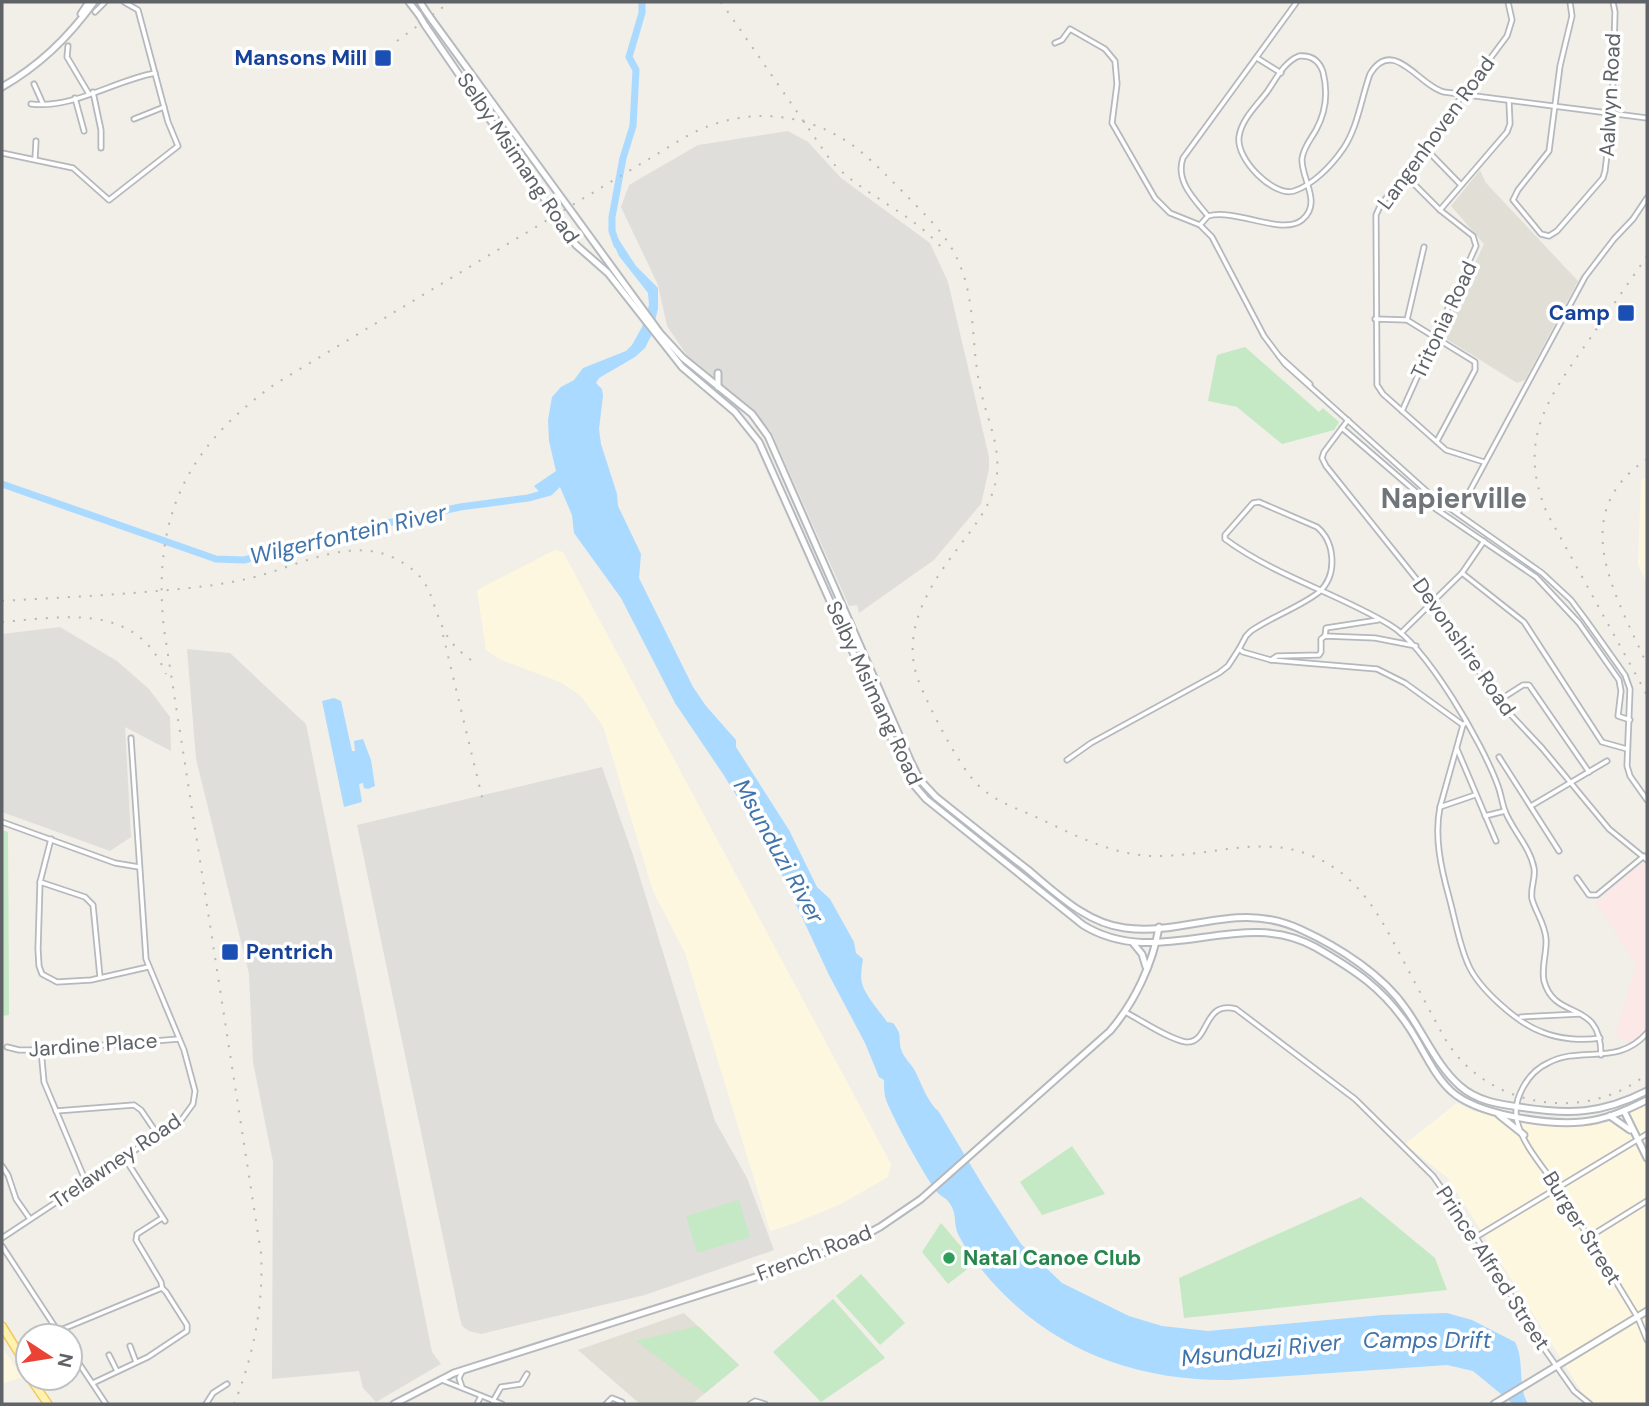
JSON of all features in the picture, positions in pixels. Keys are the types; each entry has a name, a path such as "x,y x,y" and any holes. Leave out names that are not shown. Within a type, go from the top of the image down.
{"main road":[{"path":"2,85 52,47 92,2"},
{"name":"Selby Msimang Road","path":"409,2 576,245 608,273 642,312"},
{"name":"Selby Msimang Road","path":"420,2 682,367 744,420 760,442 914,785 937,808 1083,925 1104,936 1131,943 1156,944 1258,932 1288,936 1313,946 1368,979 1388,998 1442,1082 1466,1101 1531,1119 1581,1122 1609,1116 1647,1100"},
{"name":"Selby Msimang Road","path":"659,335 752,414 768,436 920,780 936,797 1087,915 1117,927 1140,929 1241,916 1274,920 1302,930 1369,970 1391,989 1407,1009 1444,1070 1466,1091 1490,1102 1549,1112 1584,1112 1619,1104 1647,1091"},
{"path":"694,367 705,382 705,387"},
{"path":"718,373 718,387"},
{"name":"French Road","path":"394,1404 464,1370 818,1256 880,1227 921,1199 1100,1041 1125,1012 1156,944 1158,927"},
{"path":"1131,943 1142,954 1146,967"},
{"path":"1495,1111 1523,1133 1531,1119"},
{"path":"1624,1111 1647,1158"},
{"path":"1609,1116 1619,1121 1636,1138"},
{"path":"1494,1404 1647,1311"},
{"path":"2,1326 14,1345"},
{"path":"2,1335 14,1352"}],"street":[{"path":"95,12 105,2"},
{"path":"2,153 74,168 109,200 178,146 164,107 138,10 124,2"},
{"name":"Langenhoven Road","path":"1484,462 1452,453 1377,386 1377,215 1404,174 1510,31 1512,15 1508,2"},
{"name":"Aalwyn Road","path":"1570,2 1572,16 1553,106 1549,151 1518,190 1513,201 1541,234 1549,236 1557,231 1603,178 1612,113 1613,2"},
{"path":"1208,216 1182,181 1181,163 1297,3"},
{"path":"1055,43 1062,40 1070,29 1105,49 1115,61 1117,84 1112,123 1154,198 1170,213 1200,225 1212,237 1264,336 1297,376 1431,495 1523,558 1571,600 1625,675 1630,689 1628,771 1647,800"},
{"path":"68,46 69,60 91,93 101,130 101,148"},
{"path":"1200,225 1208,216 1226,213 1283,225 1293,224 1302,220 1309,211 1311,196 1308,183 1302,159 1324,107 1326,89 1316,60 1299,56 1289,62 1240,130 1241,154 1249,167 1282,191 1295,191 1308,183 1331,164 1348,141 1370,74 1379,64 1389,60 1398,61 1433,89 1463,96 1647,118"},
{"path":"1257,58 1281,73"},
{"path":"31,104 57,105 129,78 155,73"},
{"path":"34,84 44,105"},
{"path":"75,98 83,131"},
{"path":"1440,209 1507,132 1510,124 1510,102"},
{"path":"134,118 164,107"},
{"path":"35,159 36,141"},
{"path":"1424,148 1461,185"},
{"name":"Tritonia Road","path":"1402,411 1476,246 1473,236 1404,174"},
{"path":"1458,514 1585,276 1633,219 1647,198"},
{"path":"1407,320 1423,247"},
{"path":"1375,319 1407,320 1473,359 1476,365 1437,441"},
{"name":"Devonshire Road","path":"1349,420 1324,452 1323,461 1434,601 1498,701 1542,748 1613,833 1645,858"},
{"path":"1342,428 1436,509 1536,577 1578,623 1619,680 1618,716 1630,720"},
{"path":"1067,760 1091,743 1219,673 1228,666 1246,636 1258,626 1321,591 1333,560 1329,544 1321,530 1265,503 1253,503 1227,532 1225,539 1258,560 1321,591 1380,620 1416,646 1452,699 1496,779 1505,811 1534,867 1531,896 1546,937 1543,971 1547,990 1557,1001 1595,1024 1600,1038 1601,1055"},
{"path":"1401,633 1462,573 1484,541"},
{"path":"1462,573 1524,622 1602,742 1627,749"},
{"path":"1271,660 1277,656 1319,655 1321,639 1329,627 1380,620"},
{"path":"1325,636 1366,637 1416,646"},
{"path":"1239,649 1249,655 1271,660 1377,669 1413,688 1464,723"},
{"path":"1498,701 1523,685 1529,685 1589,772"},
{"path":"1464,723 1440,807 1436,832 1468,966 1483,989 1533,1028 1550,1035 1579,1039 1600,1038"},
{"name":"Trelawney Road","path":"2,1238 186,1116 195,1097 191,1072 148,967 131,738"},
{"path":"1456,747 1496,841"},
{"path":"1499,757 1559,851"},
{"path":"1531,806 1607,761"},
{"path":"1440,807 1475,795"},
{"path":"1485,816 1505,811"},
{"path":"2,822 115,863 139,867"},
{"path":"51,839 40,882 40,970 57,982 100,978 148,967"},
{"path":"1577,878 1589,895 1597,895 1645,858"},
{"path":"40,882 85,897 93,905 100,978"},
{"name":"Prince Alfred Street","path":"1125,1012 1175,1038 1189,1042 1198,1037 1218,1009 1229,1007 1239,1010 1320,1070 1369,1111 1433,1176 1476,1237 1538,1340 1574,1391 1590,1404"},
{"path":"1519,1017 1579,1014"},
{"path":"1517,1116 1528,1079 1543,1065 1565,1057 1601,1055 1627,1049 1647,1033"},
{"name":"Jardine Place","path":"7,1047 19,1051 41,1050 178,1039"},
{"path":"41,1050 44,1082 86,1182"},
{"path":"56,1111 134,1105 141,1110 158,1135"},
{"name":"Burger Street","path":"1517,1116 1523,1133 1638,1318 1647,1340"},
{"path":"1476,1237 1636,1138 1647,1134"},
{"path":"93,1383 136,1362 183,1335 188,1329 138,1248 135,1238 137,1234 164,1219 124,1157"},
{"path":"2,1166 16,1199 30,1219"},
{"path":"1589,1237 1647,1201"},
{"path":"2,1246 52,1322"},
{"path":"84,1323 162,1288"},
{"path":"130,1346 136,1362"},
{"path":"109,1355 117,1371"},
{"path":"84,1370 106,1404"},
{"path":"464,1370 459,1380 464,1389"},
{"path":"493,1401 501,1387 520,1384 527,1374"},
{"path":"441,1379 502,1404"},
{"path":"206,1404 216,1391 227,1384"},
{"path":"477,1404 481,1396"},
{"path":"606,1404 612,1398 622,1402"},
{"path":"750,1404 755,1401 765,1404"}],"shaded area":[{"path":"788,131 808,142 841,178 930,243 948,282 989,457 981,504 934,560 859,613 857,605 849,606 771,431 744,403 697,370 667,326 658,285 621,207 629,185 698,145"},
{"path":"1480,170 1486,183 1578,281 1525,380 1517,383 1445,338 1443,331 1484,244 1451,206"},
{"path":"1647,477 1647,584 1638,564 1641,480"},
{"path":"555,550 563,552 891,1164 888,1177 839,1205 787,1226 770,1231 685,953 653,891 603,726 580,695 560,682 499,659 486,650 477,590"},
{"path":"60,627 117,661 149,689 170,717 171,751 125,727 131,837 110,851 2,812 2,634"},
{"path":"187,649 230,653 306,724 432,1352 441,1364 376,1402 363,1388 359,1371 272,1379 273,1162 253,1062 249,974 196,759"},
{"path":"602,767 633,855 715,1121 747,1178 774,1250 645,1295 481,1334 462,1326 459,1314 357,825"},
{"path":"1641,862 1647,868 1647,1030 1635,1043 1615,1037 1636,964 1596,903"},
{"path":"1647,1101 1647,1404 1594,1404 1585,1397 1448,1178 1405,1144 1457,1103 1473,1111 1541,1124 1606,1123"},
{"path":"684,1313 739,1365 692,1404 640,1404 578,1350"},
{"path":"2,1347 14,1365 14,1380 2,1384"}],"green space":[{"path":"1245,347 1319,412 1323,408 1339,422 1334,430 1282,444 1237,407 1208,401 1217,355"},
{"path":"2,830 8,832 9,1015 2,1016"},
{"path":"1072,1146 1105,1194 1042,1215 1020,1182"},
{"path":"1361,1197 1435,1258 1447,1290 1184,1318 1179,1278"},
{"path":"739,1200 750,1237 697,1253 686,1216"},
{"name":"Natal Canoe Club","path":"941,1223 975,1263 948,1284 922,1252"},
{"path":"861,1274 905,1323 880,1345 836,1296"},
{"path":"833,1299 885,1358 821,1402 773,1352"},
{"path":"698,1326 739,1365 705,1393 636,1341"}],"water":[{"name":"Camps Drift","path":"617,237 636,266 658,288 658,309 645,348 599,378 596,383 602,389 603,396 599,429 601,444 617,494 618,506 641,554 639,578 693,687 736,740 736,747 789,830 817,887 830,899 854,942 856,953 863,959 863,987 887,1022 896,1027 902,1053 928,1099 939,1112 1021,1244 1062,1283 1129,1316 1162,1326 1208,1331 1382,1315 1447,1313 1472,1320 1515,1342 1528,1404 1513,1404 1473,1371 1447,1365 1230,1380 1191,1379 1119,1364 1085,1351 1024,1313 972,1257 958,1234 950,1204 926,1176 893,1116 885,1096 884,1080 879,1077 773,855 675,703 621,598 574,533 572,515 560,487 544,497 534,486 556,471 549,441 548,420 552,397 561,387 574,380 583,368 626,351 642,327 649,305 648,293 619,256 611,238"},
{"path":"334,698 341,701 352,751 355,751 354,741 363,739 371,760 375,786 368,789 364,788 363,783 359,784 362,802 344,807 322,701"}],"waterway":[{"name":"Msunduzi River","path":"617,245 612,231 612,217 623,158 633,126 636,70 629,57 642,13 642,2"},
{"name":"Wilgerfontein River","path":"2,484 216,559 244,560 383,524 460,507 528,498 550,492"}],"railway":[{"path":"397,41 450,2"},
{"path":"721,2 831,161 857,184 916,224 941,247"},
{"path":"234,1404 247,1368 256,1330 261,1292 261,1253 164,629 164,553 170,520 181,489 197,461 218,434 244,408 275,384 687,136 729,120 773,116 815,125 836,135 868,158 919,209 942,234 959,263 971,308 977,371 995,441 997,474 995,486 981,516 926,597 919,613 913,647 919,682 930,706 954,751 978,785 998,800 1113,850 1163,856 1272,847 1314,857 1336,869 1357,888 1374,909 1444,1037 1462,1061 1484,1079 1509,1093 1537,1101 1566,1103 1594,1100 1622,1090 1647,1074"},
{"path":"1647,256 1574,361 1550,401 1536,441 1535,463 1538,487 1547,513 1647,695"},
{"path":"1647,459 1622,481 1608,505 1603,531 1605,557 1612,584 1647,665"},
{"path":"2,601 214,585 255,577 326,555 363,550 398,560 418,574 428,590 448,638 471,660"},
{"path":"2,622 74,617 118,625 137,635 153,651 166,674"},
{"path":"443,635 483,801"}],"place":[{"name":"Mansons Mill","path":"383,58"},
{"name":"Camp","path":"1626,313"},
{"name":"Pentrich","path":"230,952"},
{"name":"Natal Canoe Club","path":"949,1258"}],"district":[{"name":"Napierville","path":"1454,498"}]}
